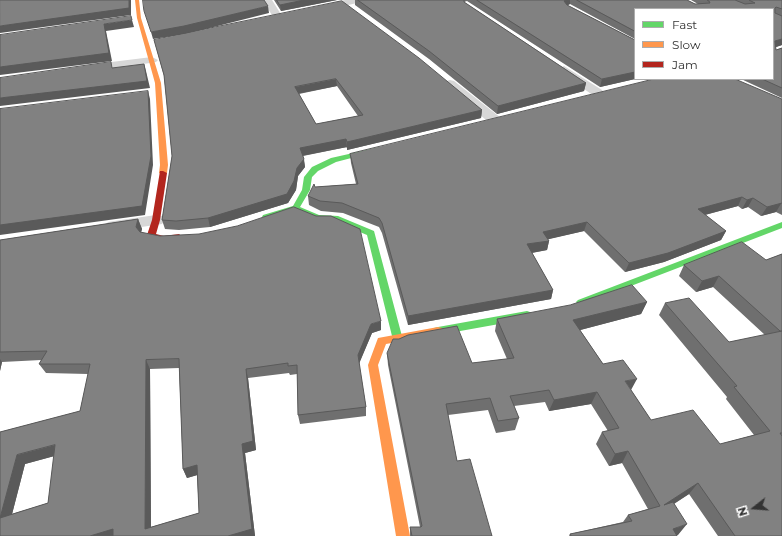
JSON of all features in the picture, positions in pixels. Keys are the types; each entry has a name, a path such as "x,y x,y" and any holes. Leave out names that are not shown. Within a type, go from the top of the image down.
{"street":[{"path":"137,0 136,19 152,43 152,60 158,83 164,165 156,220 151,235 164,239 188,236"},
{"path":"267,0 277,16"},
{"path":"307,10 346,4 359,0"},
{"path":"346,4 358,13"},
{"path":"76,70 152,60"},
{"path":"552,62 601,92"},
{"path":"442,77 500,120"},
{"path":"583,97 601,92"},
{"path":"142,95 158,93"},
{"path":"481,125 500,120"},
{"path":"296,208 306,190 308,177 315,169 334,160 392,147"},
{"path":"259,220 296,208 318,218 335,218 371,233 398,340"},
{"path":"101,228 156,220"},
{"path":"574,305 625,287 782,225"},
{"path":"402,536 373,365 382,341 398,340 536,313"}],"building":[{"path":"0,0 129,0 129,8 0,26"},
{"path":"143,0 264,0 268,6 184,26 151,32 144,11"},
{"path":"277,0 304,0 280,5"},
{"path":"358,0 464,0 464,2 586,83 498,106 429,51"},
{"path":"477,0 566,0 564,1 567,5 634,39 634,72 602,79"},
{"path":"577,0 687,0 695,4 710,3 707,0 735,0 745,4 755,3 749,0 782,0 782,9 776,7 775,13 782,16 782,39 775,41 776,50 782,48 782,88 764,80 774,80 774,8 634,8 634,30"},
{"path":"342,1 419,58 482,110 347,142 346,139 300,148 304,159 297,168 294,181 287,194 208,218 176,221 162,220 172,156 164,75 154,40","holes":["336,79 363,115 316,124 295,87"]},
{"path":"131,16 132,20 104,24 109,53 0,67 0,35"},
{"path":"111,62 112,68 144,64 147,81 0,98 0,78"},
{"path":"650,80 737,80 782,99 782,203 767,207 753,198 747,200 742,197 698,209 726,231 668,253 629,263 587,222 543,232 549,241 527,244 553,290 408,316 382,223 379,218 342,203 320,201 308,196 314,184 315,187 358,184 350,154"},
{"path":"148,91 151,156 142,206 0,225 0,109"},
{"path":"294,207 316,216 331,216 360,229 381,321 371,324 358,355 366,407 298,415 297,365 288,366 288,363 246,369 253,441 242,444 252,529 228,536 113,536 113,529 90,536 0,536 0,518 0,432 80,411 90,364 39,364 47,351 0,352 0,240 138,219 136,227 140,232 160,236 199,234 237,226","holes":["179,359 183,469 197,465 199,513 145,529 146,360","55,445 48,503 0,518 17,455"]},
{"path":"742,242 766,260 782,254 782,331 780,331 719,276 702,281 684,265"},
{"path":"632,285 647,302 573,320 603,364 623,360 637,379 625,381 651,420 693,410 720,444 770,431 734,387 737,386 665,303 689,298 729,342 782,331 782,433 780,433 782,436 782,536 735,536 698,483 664,505 673,502 687,524 673,529 677,536 571,536 570,534 632,521 628,515 660,506 628,451 615,454 602,432 619,428 597,392 554,400 549,390 510,396 519,418 498,421 490,398 446,404 457,461 470,459 492,536 412,536 410,527 422,526 387,353 393,339 457,326 472,363 514,358 497,319 570,305"}],"traffic: fast":[{"path":"296,208 306,190 308,177 315,169 334,160 380,149"},
{"path":"266,217 296,208 318,218 335,218 371,233 398,340"},
{"path":"581,302 782,225"},
{"path":"438,331 527,315"}],"traffic: slow":[{"path":"137,0 139,18 158,83 164,165 163,173"},
{"path":"403,536 373,365 382,341 438,331"}],"traffic: jam":[{"path":"163,173 156,220 151,235 164,239 179,237"}]}
